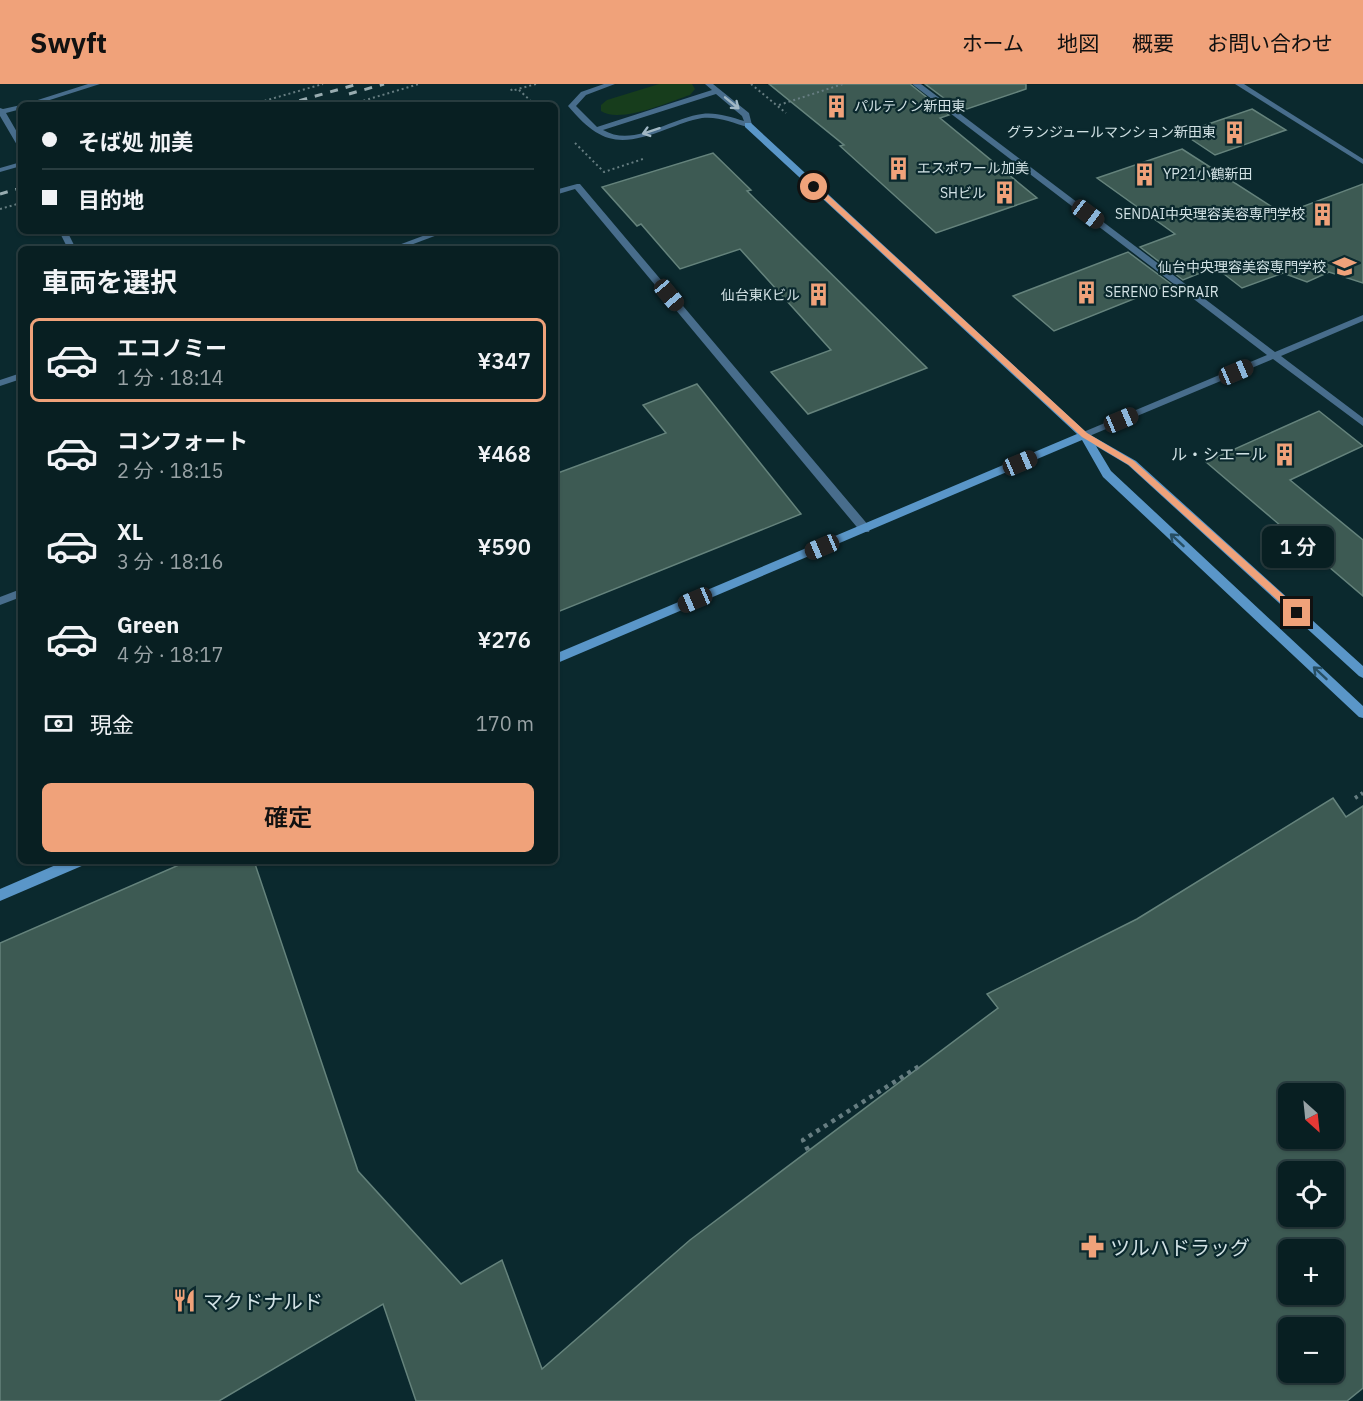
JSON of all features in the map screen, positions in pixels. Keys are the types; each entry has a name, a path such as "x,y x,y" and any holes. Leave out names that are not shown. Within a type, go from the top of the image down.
{"street":[{"path":"36,102 96,84"},
{"path":"611,84 586,92 576,98 572,106 596,130 608,136 632,138 687,120 708,116 747,125 1084,435 1132,463 1363,673"},
{"path":"709,84 746,115 747,125"},
{"path":"916,84 1363,423"},
{"path":"1239,84 1363,162"},
{"path":"596,130 717,91"},
{"path":"687,120 717,91"},
{"path":"18,108 1,111 18,140"},
{"path":"0,170 18,165"},
{"path":"558,192 577,186 865,529"},
{"path":"401,246 435,234"},
{"path":"558,658 1363,318"},
{"path":"0,383 18,376"},
{"path":"1084,435 1107,474 1363,713"},
{"path":"0,601 18,594"},
{"path":"0,895 72,864"}],"path":[{"path":"260,102 323,84"},
{"path":"359,102 419,84"},
{"path":"511,89 512,91 536,84"},
{"path":"750,84 786,113"},
{"path":"778,105 843,84"},
{"path":"518,89 532,102"},
{"path":"0,209 18,204"},
{"path":"1355,798 1363,793"},
{"path":"808,1150 803,1140 921,1065"}],"green space":[{"path":"659,84 692,84 695,89 690,95 632,113 620,115 601,111 601,105 607,100"}],"building":[{"path":"769,84 910,84 949,115 940,118 1037,198 936,233 840,146 844,145"},
{"path":"925,84 1026,84 1026,89 961,111"},
{"name":"グランジュールマンション新田東","path":"1252,109 1286,130 1215,155 1182,133"},
{"path":"1182,149 1283,214 1363,184 1363,283 1329,272 1307,282 1283,273 1242,288 1215,267 1183,280 1140,247 1175,234 1097,178"},
{"path":"713,153 751,190 747,191 927,368 808,414 771,372 831,350 740,249 680,269 641,224 637,226 602,187"},
{"name":"SERENO ESPRAIR","path":"1128,252 1171,284 1054,331 1013,296"},
{"path":"697,384 801,514 558,612 558,473 666,433 643,405"},
{"path":"1319,411 1363,446 1290,480 1363,540 1363,596 1206,462"},
{"path":"1333,798 1346,817 1363,806 1363,1388 1347,1401 416,1401 383,1304 219,1401 0,1401 0,943 181,864 255,864 358,1171 461,1284 502,1260 542,1369 690,1240 998,1008 987,994 1137,919"}],"railway":[{"path":"295,102 358,84"},
{"path":"349,94 384,84"},
{"path":"0,194 18,189"}],"place":[{"name":"パルテノン新田東","path":"836,106"},
{"name":"グランジュールマンション新田東","path":"1234,132"},
{"name":"エスポワール加美","path":"899,168"},
{"name":"YP21小鶴新田","path":"1145,174"},
{"name":"SHビル","path":"1004,193"},
{"name":"SENDAI中央理容美容専門学校","path":"1323,214"},
{"name":"仙台中央理容美容専門学校","path":"1344,267"},
{"name":"SERENO ESPRAIR","path":"1087,292"},
{"name":"仙台東Kビル","path":"818,295"},
{"name":"ル・シエール","path":"1285,454"},
{"name":"ツルハドラッグ","path":"1092,1247"},
{"name":"マクドナルド","path":"185,1301"}],"route":[{"path":"814,187 1084,435 1132,463 1297,613"}]}
